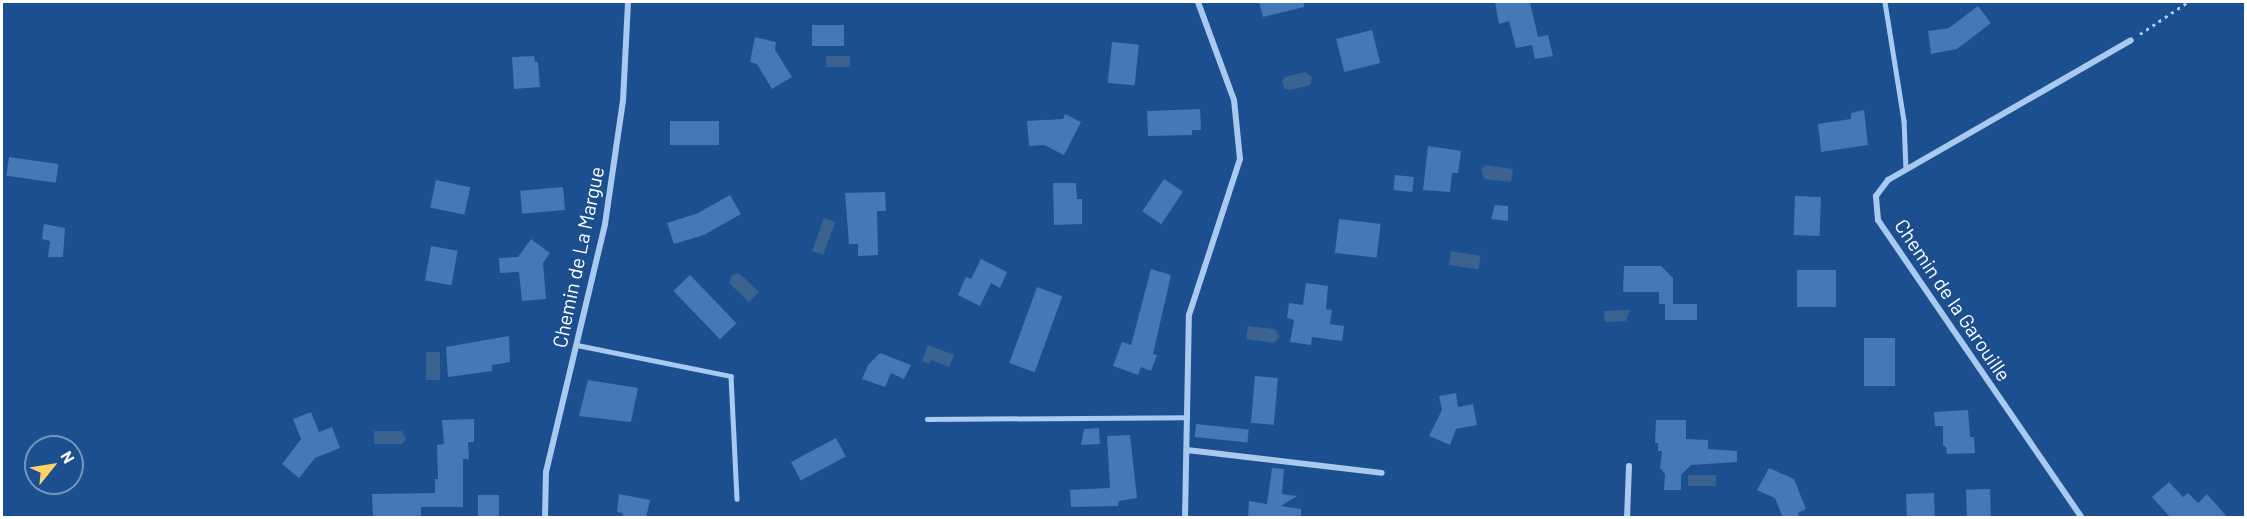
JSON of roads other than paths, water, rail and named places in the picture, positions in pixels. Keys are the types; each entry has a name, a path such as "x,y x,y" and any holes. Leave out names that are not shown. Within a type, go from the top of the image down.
{"street":[{"name":"Chemin de La Margue","path":"545,518 546,472 605,224 623,101 628,2"},
{"path":"1185,518 1189,315 1240,159 1234,100 1198,2"},
{"name":"Chemin de la Garouille","path":"2082,518 1878,220 1876,196 1887,180 2131,40"},
{"path":"1186,450 1382,473"},
{"path":"1627,518 1629,466"}],"lane":[{"path":"1885,2 1904,120 1906,169"},
{"path":"577,345 731,376 737,499"},
{"path":"927,419 1187,417"}],"water":[{"path":"826,56 850,56 850,67 826,67"},
{"path":"1305,72 1312,77 1310,85 1285,89 1282,82 1285,77"},
{"path":"1485,165 1513,169 1511,182 1484,179 1481,170"},
{"path":"824,218 835,222 823,255 812,251"},
{"path":"1451,251 1481,256 1478,270 1449,265"},
{"path":"739,273 759,292 749,302 729,283 732,275"},
{"path":"1630,310 1626,321 1605,322 1604,311"},
{"path":"1248,326 1275,329 1279,337 1274,343 1246,339"},
{"path":"928,345 954,355 949,367 931,360 929,364 922,361"},
{"path":"426,352 440,352 440,380 426,380"},
{"path":"374,431 402,431 406,439 402,444 374,444"},
{"path":"1688,475 1716,475 1716,486 1688,486"}]}
